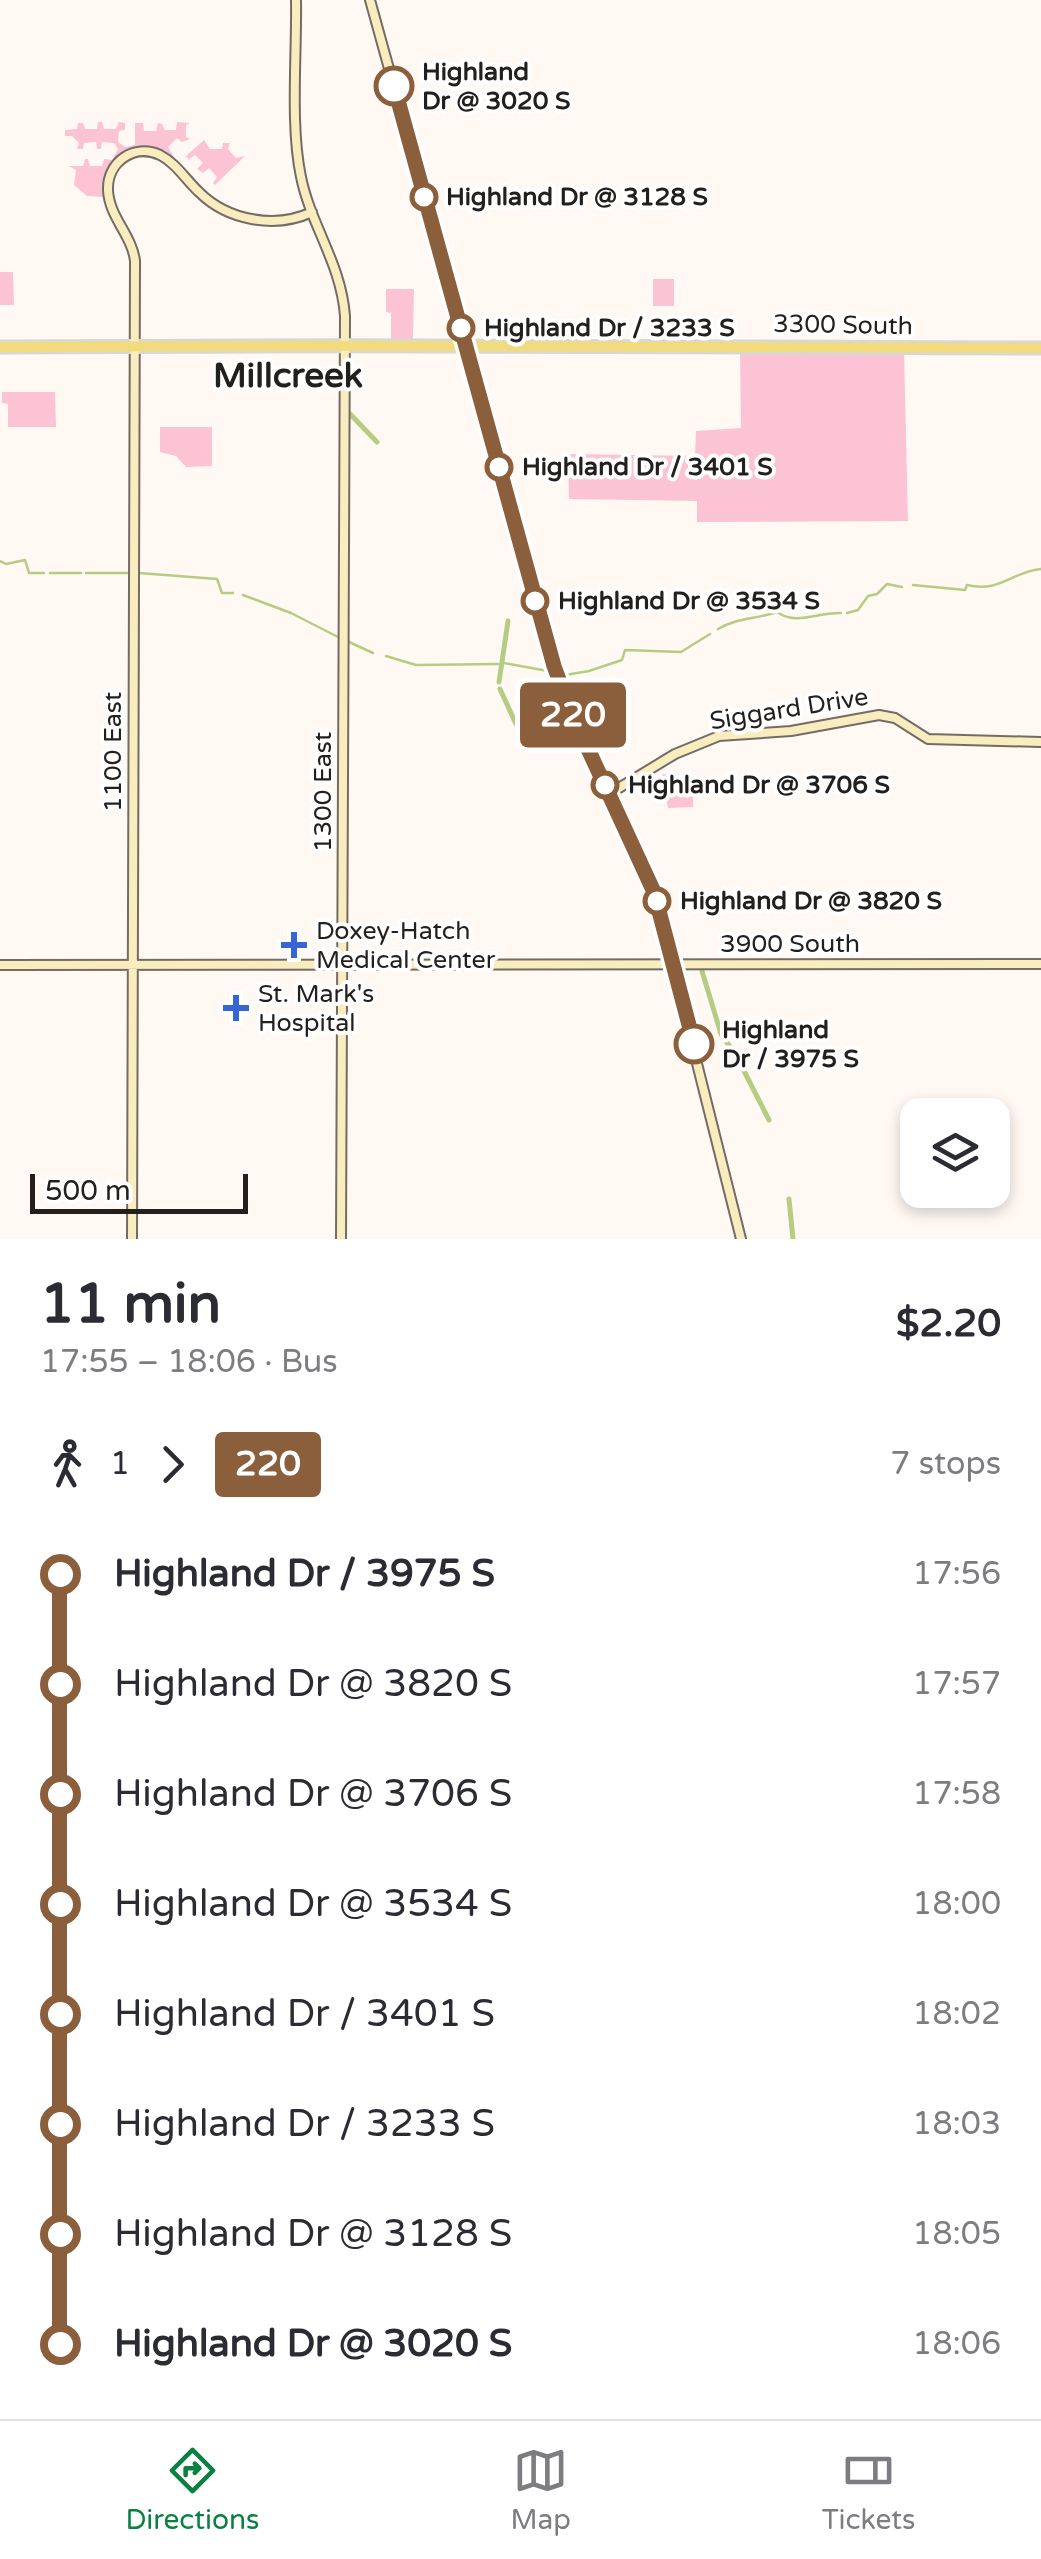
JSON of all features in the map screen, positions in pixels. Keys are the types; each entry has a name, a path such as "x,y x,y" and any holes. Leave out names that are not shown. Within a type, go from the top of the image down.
{"main road":[{"name":"1300 East","path":"296,0 297,152 303,186 339,278 344,309 342,1239"},
{"path":"370,0 554,666 654,892 741,1239"},
{"name":"1100 East","path":"132,1239 136,265 133,248 112,211 108,188 116,164 131,153 145,151 163,156 208,200 240,217 286,221 312,212"},
{"name":"3300 South","path":"0,347 731,344 1041,348"},
{"name":"Siggard Drive","path":"608,794 675,754 725,734 784,732 879,715 895,718 928,738 1041,742"},
{"name":"3900 South","path":"0,966 1041,964"}],"shaded area":[{"path":"98,122 102,122 104,129 116,129 119,122 125,123 118,142 125,147 135,145 135,123 143,123 144,131 156,131 158,123 165,130 176,130 177,122 190,123 186,125 186,137 190,139 182,142 177,138 168,147 175,159 147,149 121,155 109,171 104,197 87,196 74,185 76,170 69,166 83,166 88,159 90,166 102,166 104,159 112,160 118,149 114,143 102,142 101,149 97,149 96,142 84,143 83,149 77,149 79,143 72,136 65,136 65,130 77,129 78,123 83,123 85,129 97,129"},
{"path":"204,140 210,149 222,149 223,143 230,143 228,149 236,158 245,156 215,185 217,177 209,168 203,173 197,169 203,163 195,155 184,158"},
{"path":"0,272 13,272 14,305 0,305"},
{"path":"653,279 674,279 674,306 653,306"},
{"path":"386,289 414,289 413,339 391,339"},
{"path":"740,349 904,351 908,521 697,522 697,501 569,499 568,454 695,456 696,431 741,428"},
{"path":"2,392 55,392 56,427 8,427 8,404 2,403"},
{"path":"160,427 212,427 212,466 186,467 176,456 160,452"},
{"path":"662,774 678,775 693,790 693,807 668,808"}],"waterway":[{"path":"350,414 377,442"},
{"path":"0,561 6,564 25,560 29,573 44,573"},
{"path":"913,585 965,590 967,585 988,586 1041,569"},
{"path":"50,573 81,573"},
{"path":"86,573 129,573"},
{"path":"139,573 217,579 222,593 233,593"},
{"path":"847,613 858,610 868,596 877,594 887,584 902,587"},
{"path":"243,595 338,637"},
{"path":"718,629 777,612 792,618 841,613"},
{"path":"499,682 508,621"},
{"path":"565,675 622,660 625,650 681,652 710,634"},
{"path":"349,642 373,653"},
{"path":"386,656 416,665 498,664"},
{"path":"504,663 548,671"},
{"path":"500,689 516,724"},
{"path":"702,971 721,1034 738,1058"},
{"path":"741,1065 769,1120"},
{"path":"789,1199 793,1239"}],"bus line":[{"name":"220","path":"394,86 554,666 571,712 654,892 694,1044"}],"place":[{"name":"Highland Dr @ 3020 S","path":"394,86"},
{"name":"Highland Dr @ 3128 S","path":"424,197"},
{"name":"Highland Dr / 3233 S","path":"461,328"},
{"name":"Highland Dr / 3401 S","path":"499,467"},
{"name":"Highland Dr @ 3534 S","path":"535,601"},
{"name":"Highland Dr @ 3706 S","path":"605,785"},
{"name":"Highland Dr @ 3820 S","path":"657,901"},
{"name":"Doxey-Hatch Medical Center","path":"294,945"},
{"name":"St. Mark's Hospital","path":"236,1008"},
{"name":"Highland Dr / 3975 S","path":"694,1044"}],"district":[{"name":"Millcreek","path":"288,376"}]}
